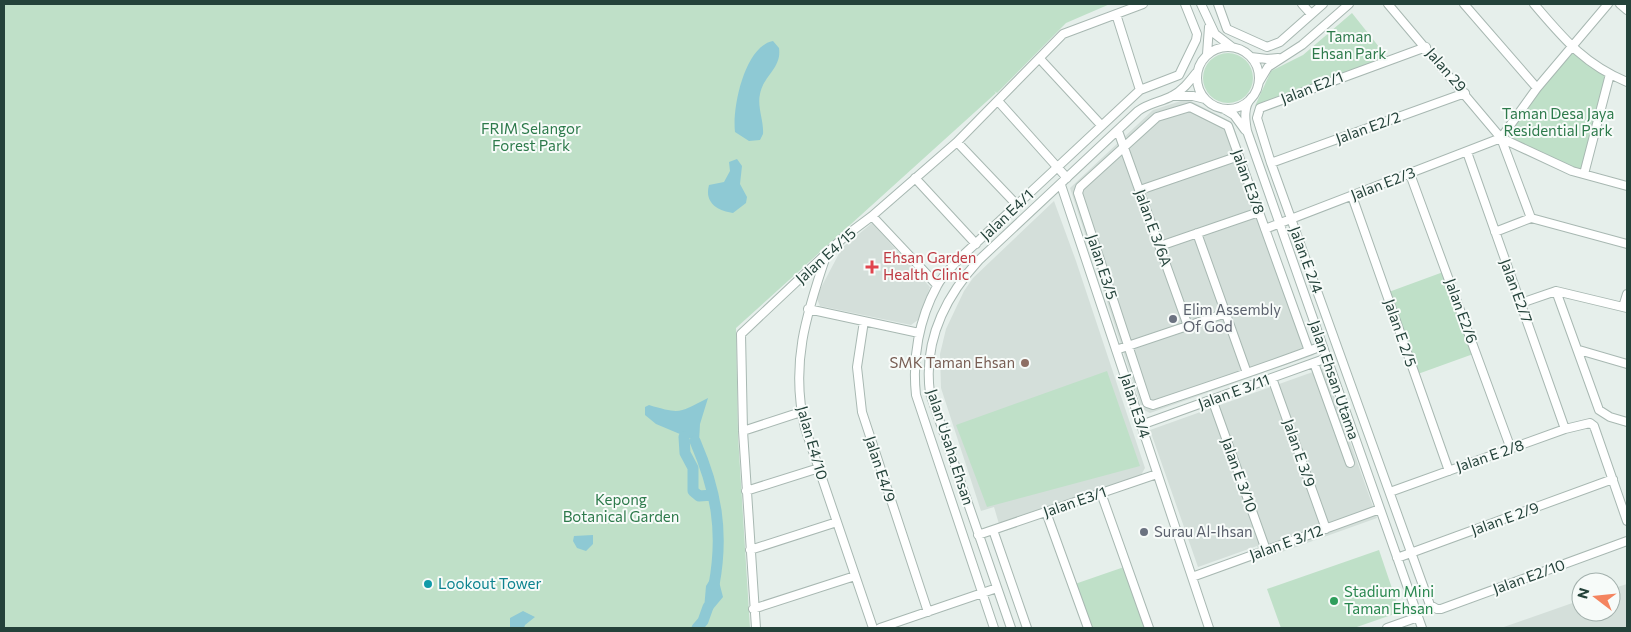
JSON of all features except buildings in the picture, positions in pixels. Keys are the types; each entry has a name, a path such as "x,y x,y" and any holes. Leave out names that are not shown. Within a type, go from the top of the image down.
{"street":[{"name":"Jalan E4/15","path":"756,628 753,609 746,491 741,334 844,237 872,216 957,142 1068,31 1143,4"},
{"path":"1116,14 1140,90 1171,79 1181,71 1196,40 1196,34 1185,4"},
{"path":"1201,4 1209,25 1218,37 1232,47 1251,57 1267,59 1280,57"},
{"path":"1218,4 1227,29 1267,47 1280,42 1323,4"},
{"path":"1302,4 1311,14"},
{"path":"1209,25 1210,37 1207,54 1196,73 1198,85 1206,99 1214,106 1223,108 1239,107 1252,97 1264,71 1280,57 1302,45 1349,4"},
{"name":"Jalan 29","path":"1388,4 1501,138"},
{"path":"1464,4 1537,88"},
{"path":"1534,4 1571,47 1610,74 1627,82"},
{"path":"1501,138 1537,88 1608,4"},
{"path":"1620,4 1627,10"},
{"path":"1207,54 1216,48 1232,47"},
{"name":"Jalan E2/1","path":"1257,112 1260,108 1426,47"},
{"path":"1251,57 1257,68 1258,82"},
{"path":"1040,58 1100,125"},
{"name":"Jalan Usaha Ehsan","path":"1011,628 930,393 928,367 934,334 944,306 959,281 1144,107 1172,96 1188,84 1196,73"},
{"path":"1584,174 1610,74"},
{"name":"Jalan E4/1","path":"994,628 916,395 915,381 919,333 937,285 976,244 1100,125 1140,90"},
{"name":"Jalan E2/2","path":"1271,163 1465,93"},
{"name":"Jalan Usaha Ehsan","path":"1172,96 1206,99"},
{"name":"Jalan Ehsan Utama","path":"1247,132 1246,113 1248,102 1252,97"},
{"path":"998,101 1059,166 1067,178"},
{"name":"Jalan E3/8","path":"1124,146 1157,117 1190,107 1228,126 1309,351"},
{"name":"Jalan Ehsan Utama","path":"1223,108 1237,117 1247,132 1422,628"},
{"name":"Jalan E 2/4","path":"1257,112 1271,163 1430,605"},
{"name":"Jalan E 3/6A","path":"1118,131 1188,326"},
{"path":"1501,138 1560,167 1627,186"},
{"path":"1501,138 1531,218"},
{"name":"Jalan E2/3","path":"1265,229 1501,138"},
{"path":"957,142 1017,205"},
{"name":"Jalan E3/5","path":"1124,146 1080,187 1078,193 1147,403 1153,405 1247,373"},
{"name":"Jalan E2/7","path":"1467,152 1565,429"},
{"path":"1140,190 1239,156"},
{"name":"Jalan E2/6","path":"1410,174 1511,449"},
{"path":"915,178 976,244"},
{"name":"Jalan E3/4","path":"1061,185 1209,628"},
{"name":"Jalan E 2/5","path":"1352,196 1449,471"},
{"path":"1160,246 1259,212"},
{"path":"872,216 937,285"},
{"path":"1495,232 1531,218 1627,244"},
{"path":"1197,233 1247,373 1322,346"},
{"name":"Jalan E4/10","path":"827,253 808,309 799,361 802,412 872,628"},
{"path":"1521,303 1556,291 1625,307 1627,294"},
{"path":"1556,291 1579,350 1599,410 1610,417 1627,422"},
{"path":"808,309 919,333"},
{"path":"1116,350 1226,313"},
{"name":"Jalan E4/9","path":"864,321 857,367 862,412 928,612"},
{"path":"1579,350 1627,364"},
{"name":"Jalan E 3/11","path":"1141,425 1327,358"},
{"path":"1314,363 1350,463"},
{"name":"Jalan E 3/9","path":"1272,378 1326,529"},
{"path":"916,395 930,393"},
{"name":"Jalan E 3/10","path":"1212,400 1266,550"},
{"path":"743,432 802,412"},
{"name":"Jalan E 2/8","path":"1390,492 1565,429 1590,423 1594,426 1613,479"},
{"path":"746,491 819,468"},
{"name":"Jalan E3/1","path":"978,535 1157,474"},
{"path":"1613,479 1627,521"},
{"name":"Jalan E 2/9","path":"1397,558 1613,479"},
{"path":"1101,493 1149,628"},
{"name":"Jalan E 3/12","path":"1192,577 1380,509"},
{"path":"1046,512 1088,628"},
{"path":"750,550 837,522"},
{"path":"993,530 1027,628"},
{"name":"Jalan E2/10","path":"1430,605 1441,609 1627,541"},
{"path":"753,609 855,576"},
{"path":"880,628 901,625 928,612 997,588"},
{"path":"1387,628 1418,617"}],"shaded area":[{"path":"1187,99 1232,122 1314,355 1150,413 1142,409 1070,188 1153,110"},
{"name":"SMK Taman Ehsan","path":"1054,201 1145,468 1141,475 999,524 994,507 981,511 941,388 940,354 946,329 964,291 973,278"},
{"name":"Ehsan Garden Health Clinic","path":"872,223 930,287 918,320 911,325 820,306 816,297 842,248"},
{"path":"1324,368 1377,518 1262,559 1257,546 1198,567 1150,430"},
{"path":"1627,584 1627,628 1501,628 1571,604 1571,622 1621,622 1621,586"}],"green space":[{"path":"4,4 1110,4 1066,23 997,93 994,91 996,93 736,328 738,436 750,628 4,628"},
{"name":"Taman Ehsan Park","path":"1352,13 1387,57 1255,106 1271,71 1303,55"},
{"name":"Taman Desa Jaya Residential Park","path":"1571,50 1606,76 1581,172 1504,137"},
{"path":"1228,53 1242,57 1249,64 1253,78 1249,92 1242,99 1228,103 1214,99 1207,92 1203,78 1207,64 1214,57"},
{"path":"1446,271 1476,353 1415,375 1386,293"},
{"path":"1107,371 1140,466 987,507 956,425"},
{"name":"Stadium Mini Taman Ehsan","path":"1379,550 1400,612 1354,628 1281,628 1267,589"},
{"path":"1127,566 1149,628 1088,628 1072,585"}],"water":[{"path":"773,41 779,48 779,55 778,61 760,94 759,104 763,134 760,140 749,141 735,132 738,94 742,79 755,54 763,45"},
{"path":"737,159 742,166 740,184 747,197 746,203 733,213 717,208 710,201 708,191 709,185 724,182 730,171 729,162"},
{"path":"708,398 700,424 699,442 656,424 645,415 645,407 649,405 680,411"},
{"path":"593,535 593,544 586,551 577,548 573,541 574,536"},
{"path":"716,570 723,597 703,621 706,586"},
{"path":"523,611 535,617 524,628 510,628 510,618"}],"waterway":[{"path":"684,437 685,453 693,468 693,491 699,496 713,495"},
{"path":"695,441 708,477 716,511 718,547 714,585"},
{"path":"697,628 703,621 708,607"}],"place":[{"name":"Ehsan Garden Health Clinic","path":"872,267"},
{"name":"Elim Assembly Of God","path":"1173,319"},
{"name":"SMK Taman Ehsan","path":"1025,363"},
{"name":"Surau Al-Ihsan","path":"1144,532"},
{"name":"Lookout Tower","path":"428,584"},
{"name":"Stadium Mini Taman Ehsan","path":"1334,601"}],"park label":[{"name":"FRIM Selangor Forest Park","path":"531,138"},
{"name":"Kepong Botanical Garden","path":"621,508"}]}
